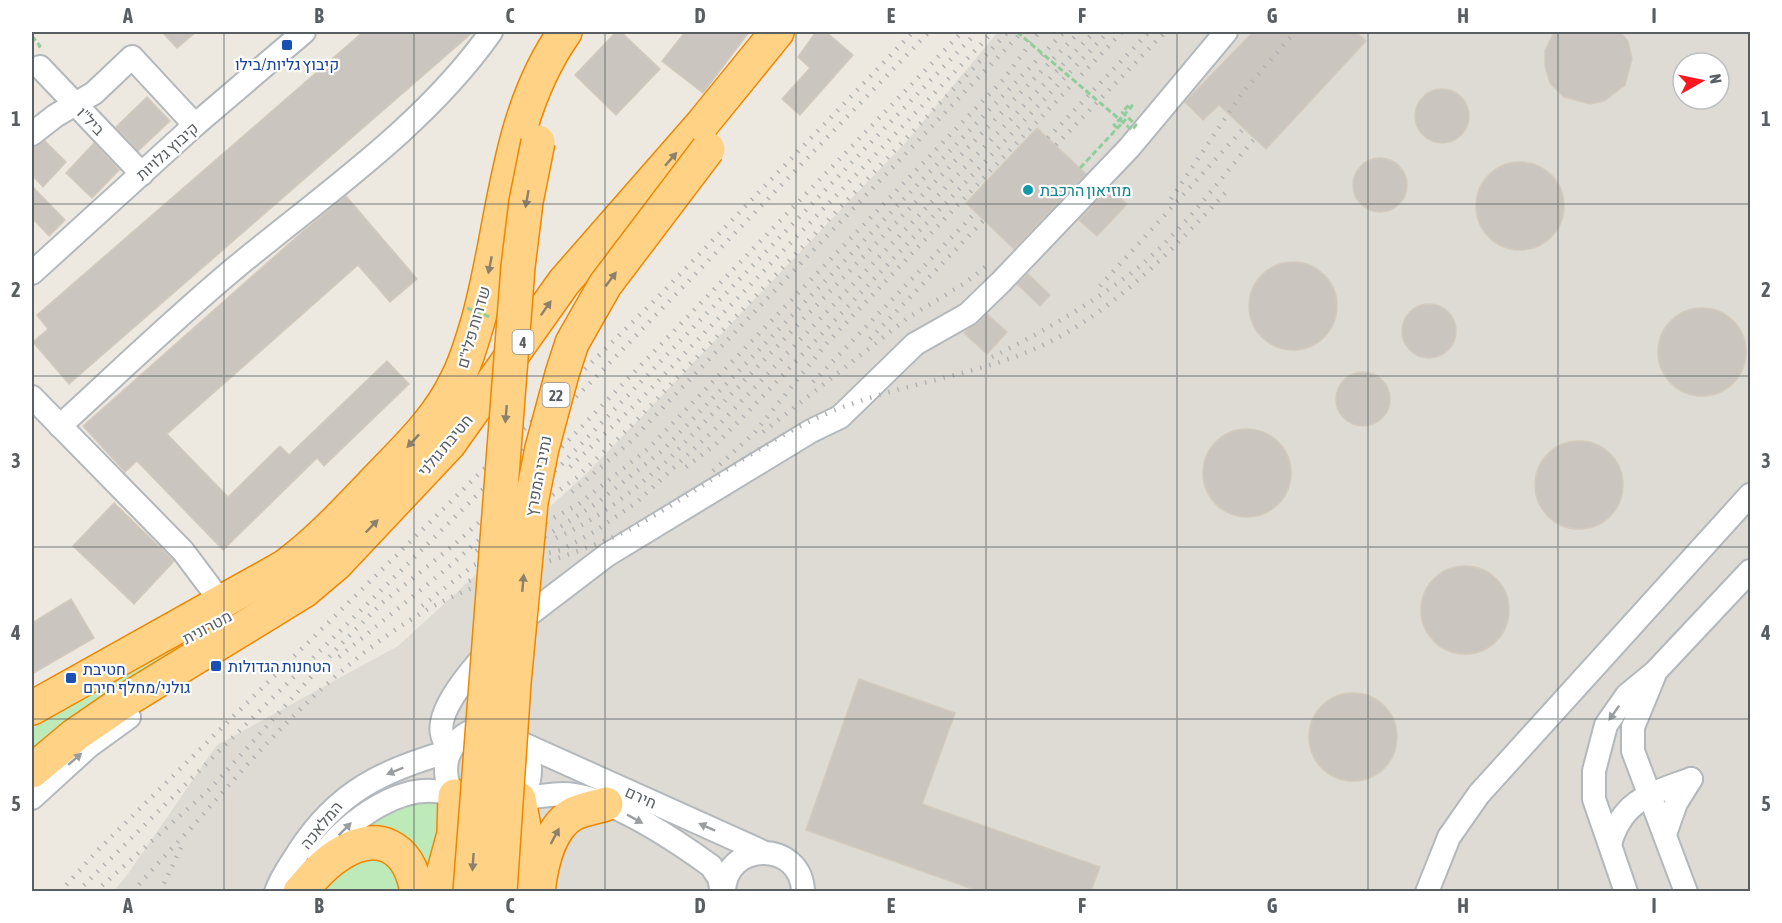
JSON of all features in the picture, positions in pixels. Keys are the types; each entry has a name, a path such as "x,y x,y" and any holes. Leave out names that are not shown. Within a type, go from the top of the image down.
{"highway":[{"name":"שדרות פלי\"ם","path":"222,603 311,547 423,430 457,381 480,312 524,112 544,67 565,32"},
{"name":"נתיבי המפרץ","path":"470,891 518,267 526,202 550,97 561,71 585,32"},
{"name":"חטיבת גולני","path":"32,771 75,735 126,700 304,591 336,564 449,444 564,282 703,123 777,32"},
{"name":"נתיבי המפרץ","path":"500,891 514,683 531,503 542,448 572,343 605,285 708,149 801,32"},
{"path":"32,708 222,603"},
{"path":"438,891 454,834 455,796"},
{"path":"519,798 529,855 531,891"},
{"path":"538,891 546,852 560,826 573,814 606,804"},
{"path":"298,891 335,856 351,848 372,843 388,844 400,851 409,864 417,891"}],"street":[{"name":"קיבוץ גלויות","path":"32,273 195,125 304,32"},
{"path":"60,426 232,270 382,147 466,68 491,32"},
{"path":"450,751 441,733 444,716 464,680 501,636 608,555 811,431 840,417 915,344 968,314 1129,148 1226,32"},
{"name":"ביל\"ו","path":"40,56 76,105 142,174"},
{"path":"32,134 54,116 94,93 132,57 195,125"},
{"path":"32,397 183,551 222,603"},
{"path":"1428,891 1449,837 1479,794 1750,495"},
{"name":"מטרונית","path":"32,724 284,585 309,567 334,542 356,501"},
{"path":"1626,891 1594,799 1594,771 1606,725 1627,695 1655,672 1750,571"},
{"name":"מטרונית","path":"32,798 89,746 246,628"},
{"path":"1655,672 1633,727 1634,751 1686,891"},
{"path":"483,727 497,728 510,734 521,743 530,765 529,777 519,798 507,807 486,812 466,806 455,796 446,774 450,751 458,739 469,731 483,727"},
{"name":"חירם","path":"521,743 761,851 784,857 794,865 801,876 803,891"},
{"name":"המלאכה","path":"276,891 310,835 324,816 343,798 367,782 450,751"},
{"path":"1612,891 1611,847 1616,823 1629,807 1650,794 1691,779 1676,803 1665,834"},
{"name":"המלאכה","path":"298,891 327,848 351,823 404,796 444,792 455,796"},
{"name":"חירם","path":"519,798 575,795 606,804 632,817 711,866 719,878 723,891"},
{"path":"723,891 728,872 737,862 761,851"},
{"path":"1414,891 1440,859"},
{"path":"1440,859 1441,891"}],"path":[{"path":"1017,32 1132,130 1136,125 1122,112 1130,104 1132,106 1126,113 1114,125 1117,128"},
{"path":"32,36 40,56"}],"shaded area":[{"path":"998,32 1750,32 1750,891 113,892 217,745 398,646 589,471 906,142"}],"green space":[{"path":"205,632 32,762 32,728"},
{"path":"430,800 448,808 432,891 413,862 332,847 400,805"},
{"path":"377,850 410,892 317,892 334,873"}],"building":[{"path":"162,32 196,32 177,48"},
{"path":"363,32 473,32 69,384 33,342 48,329 37,315"},
{"path":"616,32 621,32 660,69 616,115 575,75"},
{"path":"685,32 749,32 703,93 662,61"},
{"path":"816,32 826,32 853,55 800,115 782,99 810,68 798,57"},
{"path":"1253,32 1356,32 1366,41 1266,149 1219,105 1203,120 1185,102"},
{"path":"1554,32 1620,32 1628,41 1632,59 1625,85 1604,101 1590,104 1564,97 1550,83 1545,66 1545,51"},
{"path":"1437,89 1447,89 1457,93 1465,101 1469,116 1465,131 1457,139 1447,143 1437,143 1427,139 1419,131 1415,121 1415,111 1419,101 1427,93"},
{"path":"147,97 170,121 138,151 116,127"},
{"name":"מוזיאון הרכבת","path":"1037,128 1086,174 1014,249 966,203"},
{"path":"45,141 66,162 43,187 32,175 32,147"},
{"path":"94,143 119,170 92,198 66,173"},
{"path":"1375,158 1385,158 1395,162 1403,170 1407,185 1403,200 1395,208 1385,212 1375,212 1365,208 1357,200 1353,190 1353,180 1357,170 1365,162"},
{"path":"1520,162 1537,166 1551,175 1560,189 1564,206 1560,223 1551,237 1537,246 1520,250 1503,246 1489,237 1480,223 1476,206 1480,189 1489,175 1503,166"},
{"path":"32,186 65,220 49,236 32,218"},
{"path":"1110,188 1127,204 1097,236 1079,220"},
{"path":"346,196 417,279 390,302 358,265 167,434 228,497 280,446 289,455 387,361 409,384 324,466 317,458 223,550 137,461 125,472 83,426"},
{"path":"1293,262 1310,266 1324,275 1333,289 1337,306 1333,323 1324,337 1310,346 1293,350 1276,346 1262,337 1253,323 1249,306 1253,289 1262,275 1276,266"},
{"path":"1028,274 1050,295 1040,306 1017,284"},
{"path":"1424,304 1434,304 1444,308 1452,316 1456,331 1452,346 1444,354 1434,358 1424,358 1414,354 1406,346 1402,336 1402,326 1406,316 1414,308"},
{"path":"1702,308 1719,312 1733,321 1742,335 1746,352 1742,369 1733,383 1719,392 1702,396 1685,392 1671,383 1662,369 1658,352 1662,335 1671,321 1685,312"},
{"path":"987,314 1007,332 987,354 964,333"},
{"path":"1358,372 1368,372 1378,376 1386,384 1390,399 1386,414 1378,422 1368,426 1358,426 1348,422 1340,414 1336,404 1336,394 1340,384 1348,376"},
{"path":"1247,429 1264,433 1278,442 1287,456 1291,473 1287,490 1278,504 1264,513 1247,517 1230,513 1216,504 1207,490 1203,473 1207,456 1216,442 1230,433"},
{"path":"1579,441 1596,445 1610,454 1619,468 1623,485 1619,502 1610,516 1596,525 1579,529 1562,525 1548,516 1539,502 1535,485 1539,468 1548,454 1562,445"},
{"path":"114,503 174,561 134,604 73,546"},
{"path":"1465,566 1482,570 1496,579 1505,593 1509,610 1505,627 1496,641 1482,650 1465,654 1448,650 1434,641 1425,627 1421,610 1425,593 1434,579 1448,570"},
{"path":"71,599 94,638 32,674 32,623"},
{"path":"859,679 955,713 922,804 1100,867 1091,891 978,891 806,830"},
{"path":"1353,693 1370,697 1384,706 1393,720 1397,737 1393,754 1384,768 1370,777 1353,781 1336,777 1322,768 1313,754 1309,737 1313,720 1322,706 1336,697"}],"railway":[{"path":"60,892 98,850 660,295 913,32"},
{"path":"77,892 596,377 929,32"},
{"path":"95,892 211,788 339,646 382,603 455,544 565,444 962,32"},
{"path":"339,657 451,565 562,464 977,32"},
{"path":"570,467 639,401 993,32"},
{"path":"476,551 576,478 631,426 1008,32"},
{"path":"572,492 630,442 1022,32"},
{"path":"504,545 579,504 649,448 1003,80 1039,32"},
{"path":"422,606 474,565 546,536 597,503 663,450 1064,32"},
{"path":"556,538 616,503 670,458 1079,32"},
{"path":"469,581 500,565 561,550 594,532 637,502 713,431 1094,32"},
{"path":"686,467 716,444 744,416 1108,32"},
{"path":"713,471 755,432 827,343 1122,32"},
{"path":"1048,138 1149,32"},
{"path":"1056,145 1165,32"},
{"path":"1171,199 1242,93 1295,32"},
{"path":"1100,286 1244,128"},
{"path":"992,357 1101,295 1151,257 1182,225 1255,138"},
{"path":"133,892 306,703 365,652 397,629 456,595 592,546 645,521 735,464 804,424 828,413 877,396 1001,362 1053,340 1081,324 1134,284 1226,192"},
{"path":"813,382 976,212"},
{"path":"870,339 984,220"},
{"path":"763,432 909,317 965,283 989,264"},
{"path":"160,892 183,843"}],"place":[{"name":"קיבוץ גליות/בילו","path":"287,45"},
{"name":"מוזיאון הרכבת","path":"1028,190"},
{"name":"הטחנות הגדולות","path":"216,666"},
{"name":"חטיבת גולני/מחלף חירם","path":"71,678"}]}
